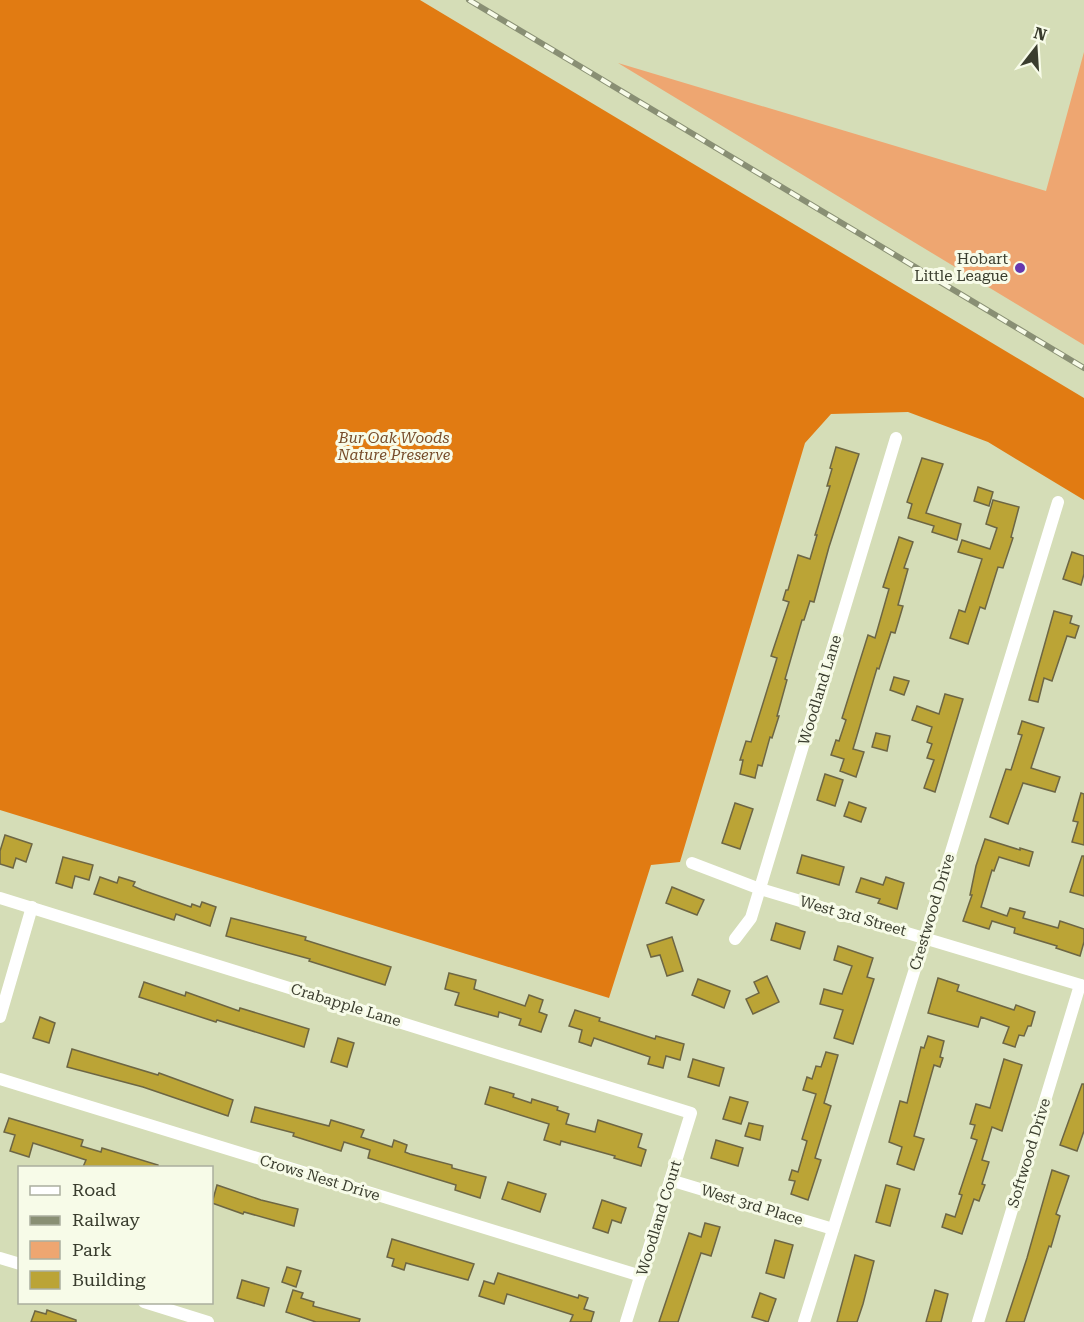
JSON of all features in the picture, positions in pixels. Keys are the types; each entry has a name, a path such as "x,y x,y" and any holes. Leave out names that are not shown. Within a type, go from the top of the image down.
{"street":[{"name":"Woodland Lane","path":"735,939 751,918 896,438"},
{"name":"Crestwood Drive","path":"804,1322 1058,502"},
{"name":"West 3rd Street","path":"692,863 760,889 1082,985"},
{"name":"Crabapple Lane","path":"0,898 691,1113"},
{"path":"0,1017 32,907"},
{"name":"Softwood Drive","path":"978,1322 1082,985"},
{"name":"Crows Nest Drive","path":"0,1079 641,1276"},
{"name":"Woodland Court","path":"626,1322 691,1113"},
{"name":"West 3rd Place","path":"670,1180 833,1229"},
{"path":"0,1258 18,1263"},
{"path":"150,1304 208,1322"}],"green space":[{"name":"Bur Oak Woods Nature Preserve","path":"0,0 420,0 1084,398 1084,500 988,442 908,412 831,414 805,443 680,862 651,865 609,998 0,810"},
{"name":"Hobart Little League","path":"1084,52 1084,345 618,63 1046,191"}],"building":[{"path":"836,447 859,454 814,602 810,601 804,620 802,620 785,679 787,680 777,716 779,716 762,766 758,765 755,778 740,774 743,760 740,760 746,741 751,742 777,658 771,656 789,602 783,600 798,555 810,559 830,486 827,486"},
{"path":"922,458 943,464 926,513 961,524 957,540 932,532 934,526 908,518 912,504 907,502"},
{"path":"978,487 993,492 989,506 974,501"},
{"path":"993,500 1019,507 1011,537 1013,538 1003,568 998,567 985,609 980,607 968,644 950,638 959,610 965,612 982,559 958,552 962,540 990,549 997,528 986,524"},
{"path":"899,537 913,542 904,568 908,569 898,605 903,606 895,633 891,632 879,669 877,668 853,749 864,752 856,777 840,771 844,759 831,755 836,740 839,741 846,720 842,718 868,635 875,638 889,589 883,587"},
{"path":"1072,552 1084,556 1084,574 1081,585 1063,579"},
{"path":"1054,611 1072,616 1070,623 1079,626 1075,638 1067,636 1052,681 1044,678 1038,702 1029,700"},
{"path":"894,677 909,681 904,695 890,690"},
{"path":"945,694 963,699 935,792 924,788 934,760 927,758 932,744 927,742 932,727 912,720 917,706 939,714"},
{"path":"1022,721 1044,728 1031,768 1060,777 1055,792 1023,783 1008,824 990,817 1006,769 1011,770 1022,735 1018,734"},
{"path":"876,733 890,736 887,751 872,747"},
{"path":"825,774 843,780 835,806 817,800"},
{"path":"1081,793 1084,794 1084,845 1072,842 1078,822 1073,821"},
{"path":"849,802 866,808 861,822 844,816"},
{"path":"735,803 753,809 740,849 722,843"},
{"path":"5,835 32,844 26,862 16,858 13,868 0,864 0,851"},
{"path":"985,839 1033,852 1029,866 999,857 994,871 992,870 981,907 1007,916 1010,908 1025,912 1023,918 1058,928 1060,921 1084,929 1084,942 1080,956 1056,948 1057,946 1014,933 1015,928 992,921 989,929 963,921 972,895 970,895 976,866"},
{"path":"802,855 844,867 839,885 797,873"},
{"path":"1082,856 1084,856 1084,896 1070,892"},
{"path":"63,857 93,865 89,880 75,876 72,888 56,883"},
{"path":"100,877 117,883 119,877 135,882 133,886 191,907 192,904 200,907 202,902 216,907 210,926 176,914 174,920 94,894"},
{"path":"886,877 904,883 897,909 878,903 880,899 856,892 861,878 883,885"},
{"path":"672,887 704,900 697,915 666,903"},
{"path":"231,918 306,937 305,940 391,967 385,985 309,961 310,959 226,936"},
{"path":"776,923 805,932 800,949 771,940"},
{"path":"672,937 683,971 667,976 660,955 651,957 647,945"},
{"path":"838,946 873,958 867,977 874,979 853,1044 834,1038 843,1010 820,1004 824,989 842,994 852,966 834,960"},
{"path":"449,973 476,980 474,989 525,1006 529,995 543,1000 539,1012 547,1015 541,1032 519,1025 521,1019 499,1012 498,1017 455,1005 459,993 445,989"},
{"path":"767,976 779,1002 753,1014 746,999 759,993 754,982"},
{"path":"938,978 959,985 957,991 1014,1010 1016,1005 1035,1012 1031,1026 1028,1026 1024,1036 1019,1035 1015,1047 1003,1043 1009,1027 981,1017 978,1027 928,1013"},
{"path":"698,979 730,991 724,1008 692,995"},
{"path":"144,982 185,996 186,992 239,1011 240,1008 309,1029 304,1047 139,997"},
{"path":"575,1010 600,1018 599,1021 655,1039 656,1036 684,1044 680,1060 666,1056 663,1068 648,1064 650,1057 594,1038 591,1046 579,1042 582,1030 569,1026"},
{"path":"40,1017 55,1023 49,1043 33,1038"},
{"path":"928,1036 944,1041 940,1057 943,1058 940,1067 934,1065 914,1136 924,1139 914,1170 897,1164 902,1147 889,1142 900,1101 907,1103 921,1047 924,1048"},
{"path":"338,1038 354,1043 347,1067 331,1062"},
{"path":"72,1049 158,1075 159,1073 233,1100 228,1116 143,1087 67,1067"},
{"path":"826,1052 838,1055 824,1103 831,1106 815,1158 821,1160 808,1200 791,1194 795,1181 789,1180 792,1170 798,1172 807,1141 802,1139 816,1094 803,1090 807,1077 812,1079 816,1066 821,1067"},
{"path":"693,1059 724,1068 719,1086 688,1077"},
{"path":"1004,1059 1022,1065 1002,1131 992,1127 982,1160 989,1162 982,1184 985,1185 979,1201 974,1199 962,1234 942,1227 946,1214 955,1217 962,1195 959,1194 977,1140 971,1138 975,1125 970,1124 976,1104 990,1108"},
{"path":"1082,1084 1084,1084 1084,1131 1077,1151 1060,1145"},
{"path":"490,1087 514,1094 513,1097 531,1103 532,1099 558,1107 557,1110 569,1114 566,1124 595,1132 598,1120 642,1134 638,1147 646,1150 641,1166 561,1141 560,1145 544,1140 549,1124 485,1104"},
{"path":"730,1097 748,1102 741,1124 723,1119"},
{"path":"255,1107 329,1126 331,1120 364,1130 361,1137 392,1147 394,1140 407,1145 405,1152 486,1177 480,1198 455,1190 456,1185 368,1158 370,1150 344,1142 341,1151 293,1136 294,1133 251,1122"},
{"path":"9,1118 83,1140 81,1146 101,1152 102,1148 158,1166 83,1166 86,1160 33,1143 29,1157 10,1151 15,1135 4,1132"},
{"path":"749,1123 763,1126 760,1140 745,1136"},
{"path":"716,1140 743,1148 738,1166 711,1158"},
{"path":"1052,1170 1069,1176 1056,1214 1060,1216 1051,1247 1049,1246 1024,1322 1006,1322 1027,1258"},
{"path":"508,1182 546,1194 540,1212 502,1199"},
{"path":"217,1185 261,1200 298,1209 294,1226 244,1212 243,1214 213,1203"},
{"path":"886,1185 900,1189 890,1226 876,1222"},
{"path":"602,1200 626,1208 621,1223 612,1220 608,1233 593,1228"},
{"path":"705,1223 720,1227 711,1256 701,1253 678,1322 659,1322 689,1233 701,1237"},
{"path":"392,1239 474,1264 468,1280 406,1263 404,1270 392,1266 394,1259 387,1257"},
{"path":"775,1240 793,1245 784,1278 766,1273"},
{"path":"855,1255 874,1261 863,1304 857,1322 837,1322"},
{"path":"287,1267 301,1271 296,1287 282,1282"},
{"path":"498,1273 578,1298 579,1295 588,1298 584,1309 594,1312 591,1322 570,1322 573,1315 507,1294 504,1304 479,1296 484,1281 494,1284"},
{"path":"242,1280 269,1288 264,1306 237,1298"},
{"path":"293,1290 303,1293 301,1298 314,1302 313,1306 360,1319 359,1322 316,1322 286,1312"},
{"path":"935,1290 948,1294 941,1322 926,1322"},
{"path":"760,1293 776,1299 768,1322 752,1317"},
{"path":"47,1310 76,1320 76,1322 31,1322 35,1311 46,1314"}],"railway":[{"path":"469,0 1084,368"}],"place":[{"name":"Hobart Little League","path":"1020,268"}]}
